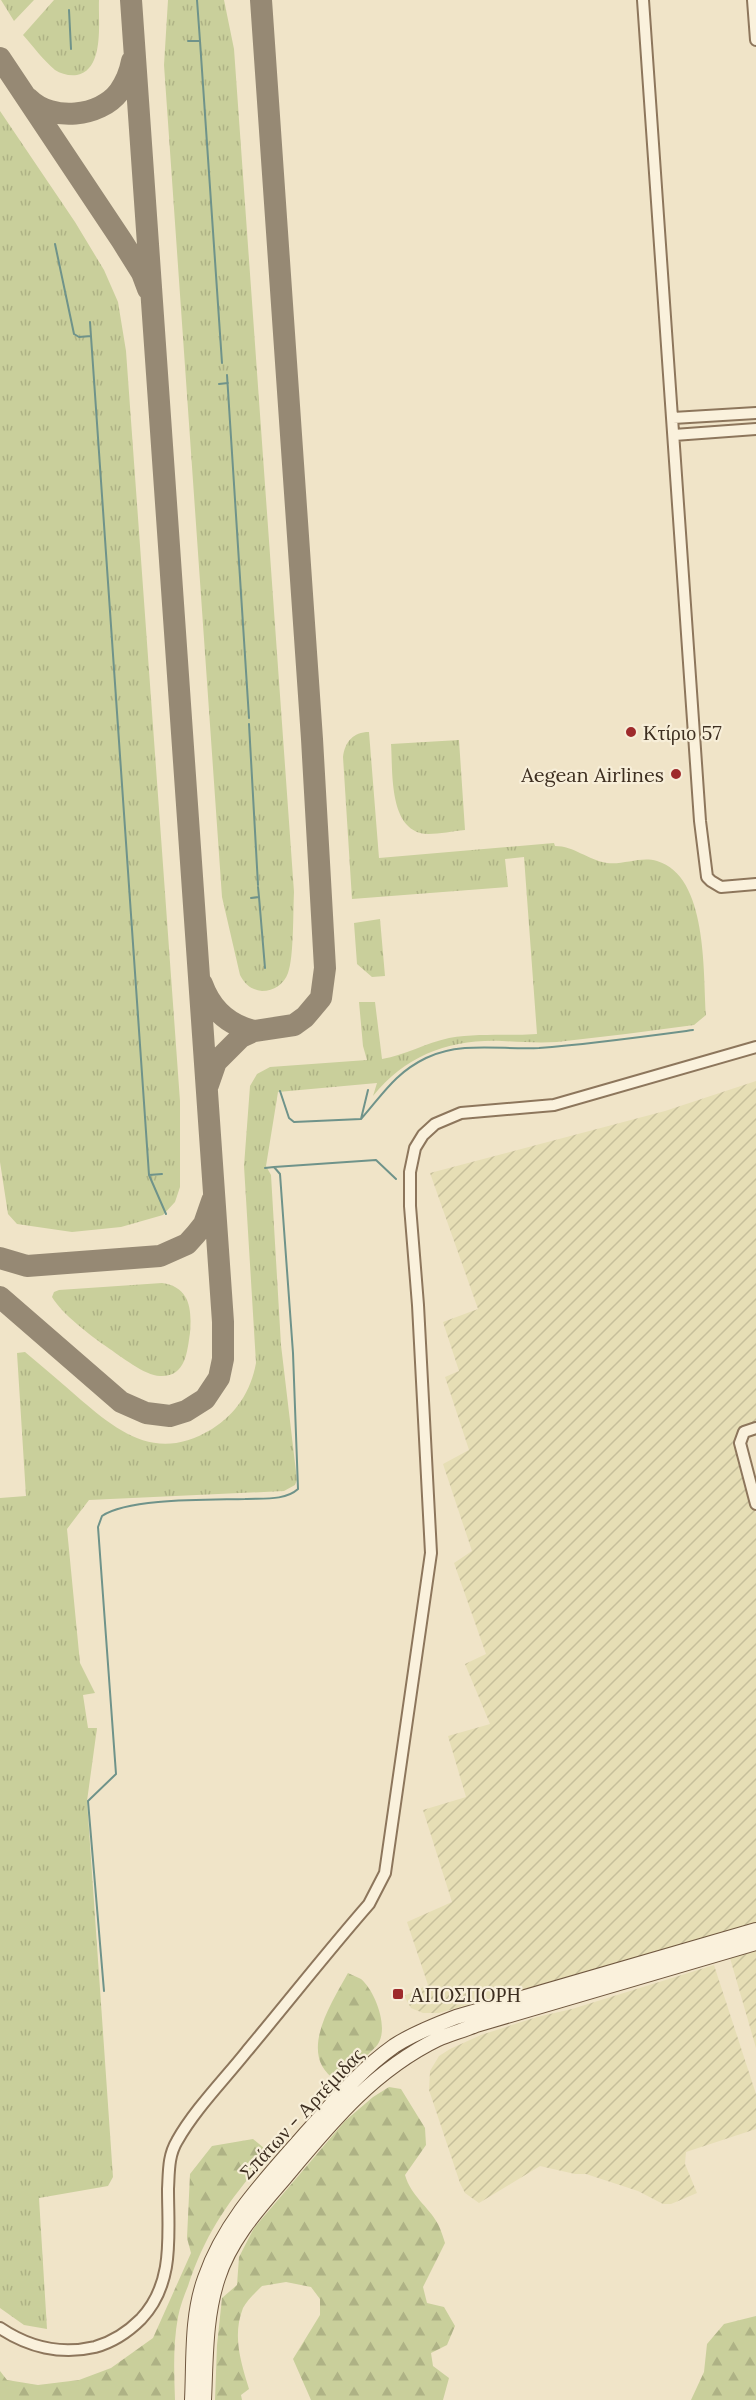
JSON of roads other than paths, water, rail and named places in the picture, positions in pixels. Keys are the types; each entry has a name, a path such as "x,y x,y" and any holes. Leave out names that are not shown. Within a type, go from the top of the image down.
{"main road":[{"name":"Σπάτων - Αρτέμιδας","path":"192,2400 197,2311 204,2280 224,2234 248,2199 353,2081 374,2062 408,2038 456,2017 756,1930"},
{"name":"Σπάτων - Αρτέμιδας","path":"204,2400 210,2306 218,2276 233,2244 254,2214 343,2109 381,2075 411,2054 439,2039 476,2025 756,1943"}],"street":[{"path":"643,0 700,809 707,877 721,887 756,884"},
{"path":"753,0 756,40"},
{"path":"672,418 756,413"},
{"path":"674,435 756,429"},
{"path":"0,2328 36,2346 82,2349 110,2342 133,2327 143,2317 160,2293 166,2269 169,2159 177,2141 213,2092 369,1904 385,1874 397,1804 431,1553 410,1206 411,1163 419,1142 435,1124 461,1113 554,1105 756,1047"},
{"path":"756,1428 744,1432 740,1443 756,1504"}],"waterway":[{"path":"188,41 200,41 197,0"},
{"path":"69,10 71,49"},
{"path":"200,41 222,363"},
{"path":"55,244 74,334 79,337 91,336"},
{"path":"90,322 149,1175 166,1214"},
{"path":"227,375 249,718"},
{"path":"219,384 228,383"},
{"path":"249,724 258,885"},
{"path":"251,898 259,897 258,887"},
{"path":"259,897 265,968"},
{"path":"361,1119 406,1070 440,1053 482,1047 539,1048 693,1030"},
{"path":"280,1091 289,1118 294,1122 361,1119 368,1090"},
{"path":"274,1167 376,1160 396,1179"},
{"path":"104,1991 88,1801 116,1774 98,1527 102,1516 131,1506 170,1501 273,1498 293,1493 298,1489 293,1353 280,1174 274,1167 265,1168"},
{"path":"149,1175 162,1174"}],"place":[{"name":"Κτίριο 57","path":"631,732"},
{"name":"Aegean Airlines","path":"676,774"},
{"name":"ΑΠΟΣΠΟΡΗ","path":"398,1994"}]}
